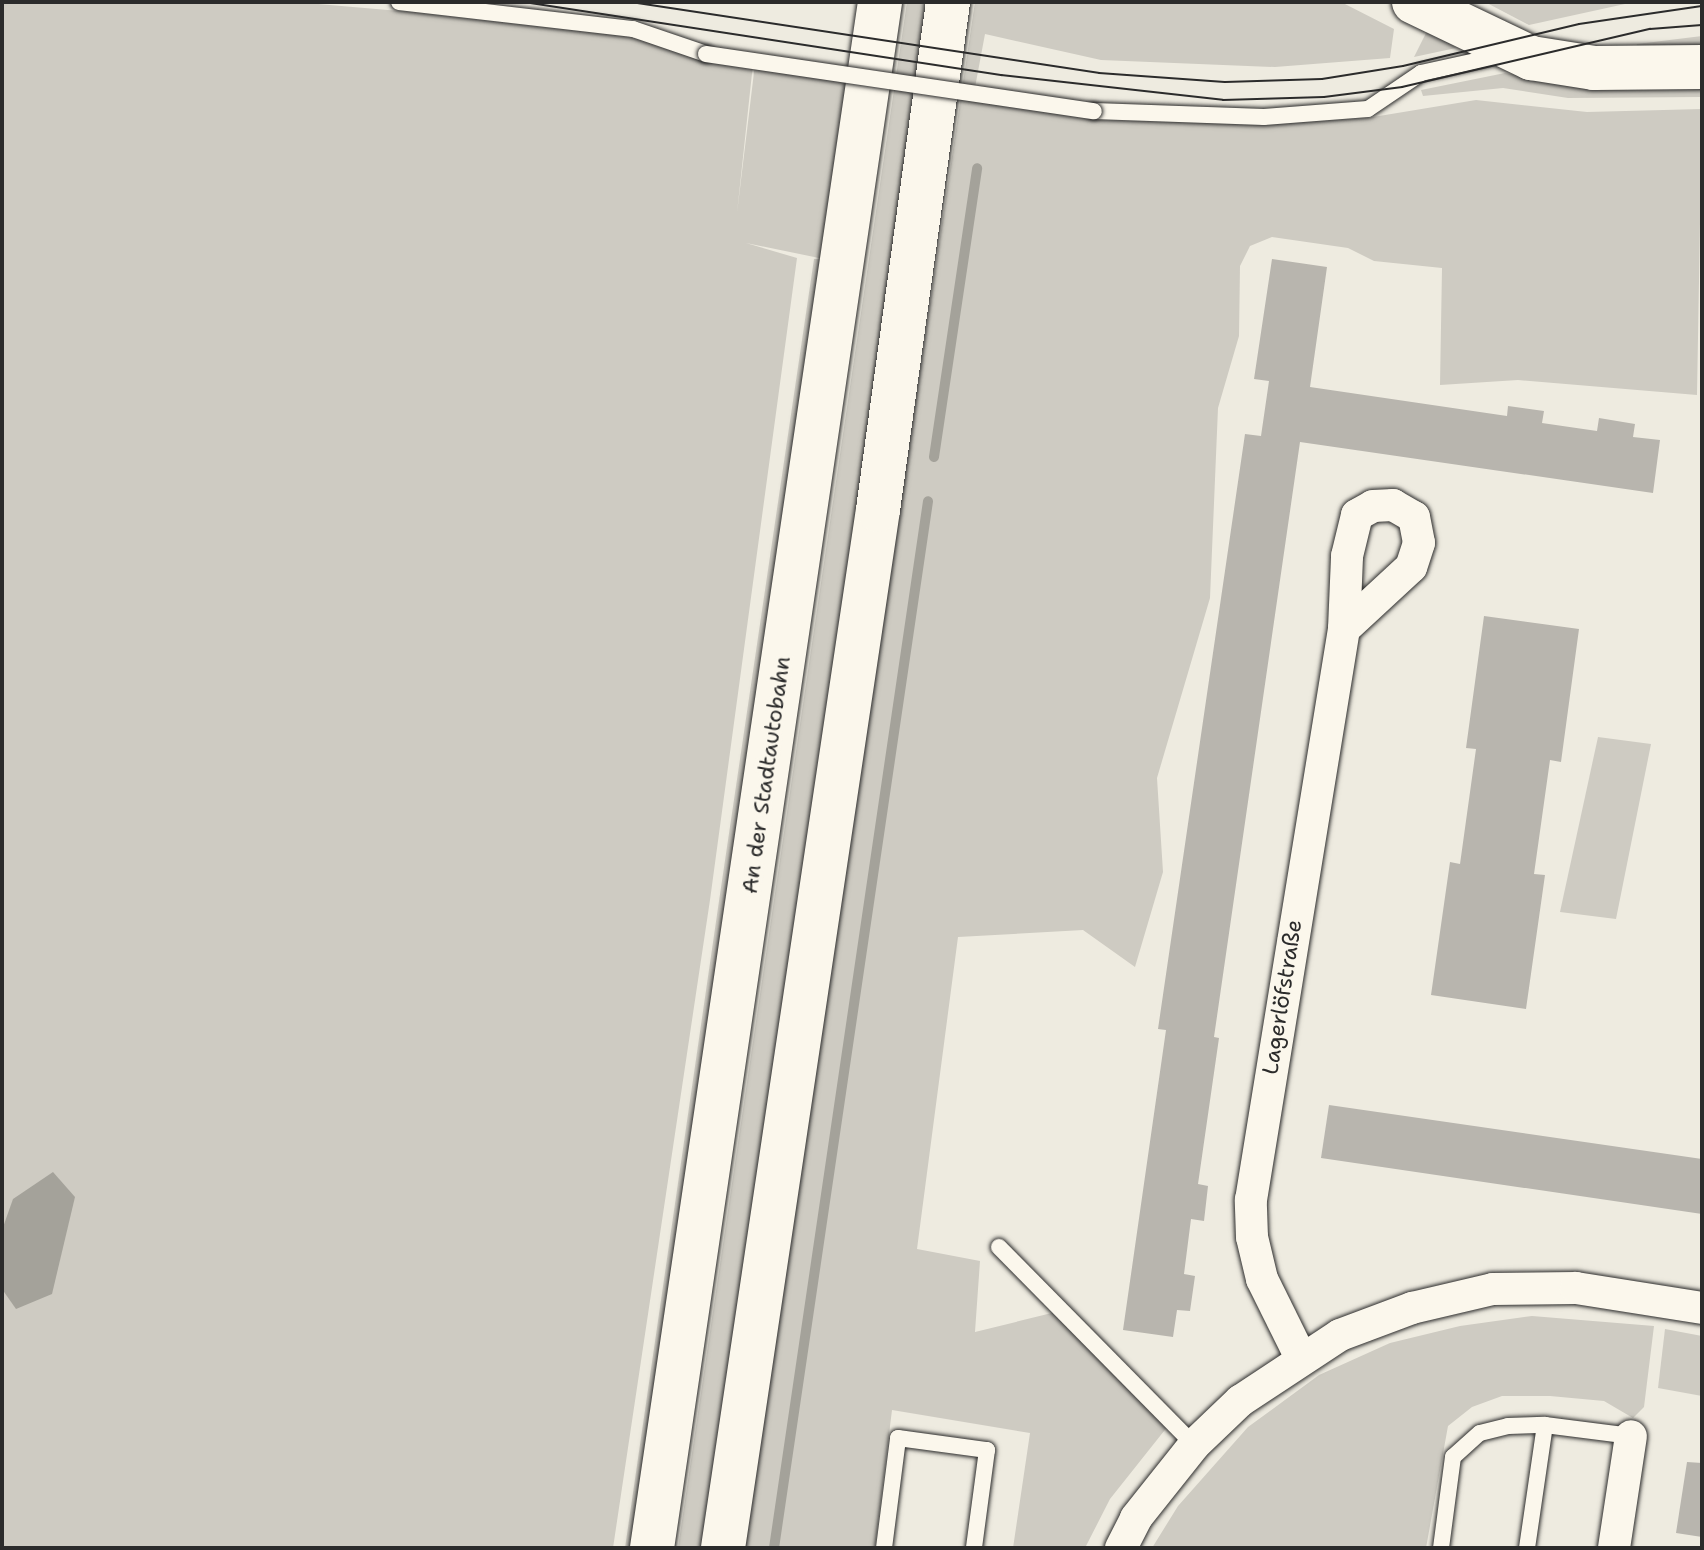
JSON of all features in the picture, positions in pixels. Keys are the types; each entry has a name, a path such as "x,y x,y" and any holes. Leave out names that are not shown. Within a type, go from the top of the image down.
{"main road":[{"name":"An der Stadtautobahn","path":"652,1548 880,2"},
{"path":"723,1548 878,510 948,2"},
{"path":"1414,2 1504,45 1594,68 1702,67"},
{"path":"1458,2 1504,45"}],"street":[{"name":"Lagerlöfstraße","path":"1301,1358 1262,1279 1252,1237 1251,1200 1344,629"},
{"path":"1121,1548 1136,1518 1194,1445 1240,1401 1340,1335 1412,1308 1493,1289 1576,1288 1702,1308"},
{"path":"1614,1548 1631,1436"}],"lane":[{"path":"399,2 633,29 706,54 1094,111 1264,117 1368,109 1421,73 1504,45"},
{"path":"999,1247 1194,1445"},
{"path":"1527,1548 1545,1425"},
{"path":"1441,1548 1453,1457 1480,1433 1508,1426 1545,1425 1631,1436"},
{"path":"884,1548 898,1438 987,1450 974,1548"}],"shaded area":[{"path":"2,2 295,2 624,36 753,64 737,213 755,64 851,79 636,1548 625,1548 719,901 814,259 824,259 746,243 797,258 710,900 613,1548 2,1548"},
{"path":"907,2 931,2 910,149 701,1548 678,1548"},
{"path":"975,2 1341,2 1394,29 1390,58 1275,67 1101,60 985,34 973,98 1093,120 1270,124 1367,118 1476,100 1587,112 1702,109 1697,395 1518,380 1440,385 1442,268 1374,261 1348,248 1272,237 1250,246 1240,266 1239,336 1218,408 1210,598 1157,778 1163,872 1135,967 1083,930 958,937 917,1249 980,1261 975,1332 1060,1311 1168,1426 1110,1499 1085,1548 1013,1548 1030,1433 892,1410 875,1548 745,1548"},
{"path":"1485,2 1634,2 1529,25"},
{"path":"1429,27 1456,48 1414,57"},
{"path":"1702,36 1702,48 1636,48 1637,44"},
{"path":"1505,73 1591,88 1702,87 1702,97 1568,98 1503,88 1423,96 1421,90"},
{"path":"1598,737 1651,744 1616,919 1560,912"},
{"path":"53,1172 75,1197 52,1294 16,1309 2,1289 2,1230 13,1199"},
{"path":"1532,1316 1654,1326 1644,1407 1633,1418 1604,1401 1502,1396 1472,1407 1448,1426 1426,1548 1152,1548 1178,1506 1248,1427 1319,1375 1390,1343 1460,1326"},
{"path":"1665,1329 1702,1336 1702,1396 1658,1388"}],"building":[{"path":"1272,259 1327,267 1310,387 1507,416 1508,406 1544,411 1542,423 1597,431 1599,418 1635,424 1633,437 1660,440 1653,493 1300,442 1214,1037 1219,1038 1198,1184 1208,1186 1204,1221 1191,1219 1184,1274 1195,1276 1190,1311 1177,1310 1173,1337 1123,1330 1166,1030 1158,1029 1245,434 1261,436 1269,381 1254,379"},
{"path":"1484,616 1579,629 1561,762 1550,760 1534,874 1545,875 1526,1009 1431,995 1450,862 1460,864 1476,749 1466,748"},
{"path":"1329,1105 1702,1159 1702,1214 1321,1158"},
{"path":"1687,1462 1702,1463 1702,1537 1676,1533"}],"waterway":[{"path":"934,457 977,168"},
{"path":"774,1548 928,501"}],"tram line":[{"path":"523,2 1001,75 1223,100 1324,97 1402,87 1650,29 1702,25"},
{"path":"630,2 1099,73 1225,82 1322,79 1403,66 1579,24 1702,6"}]}
